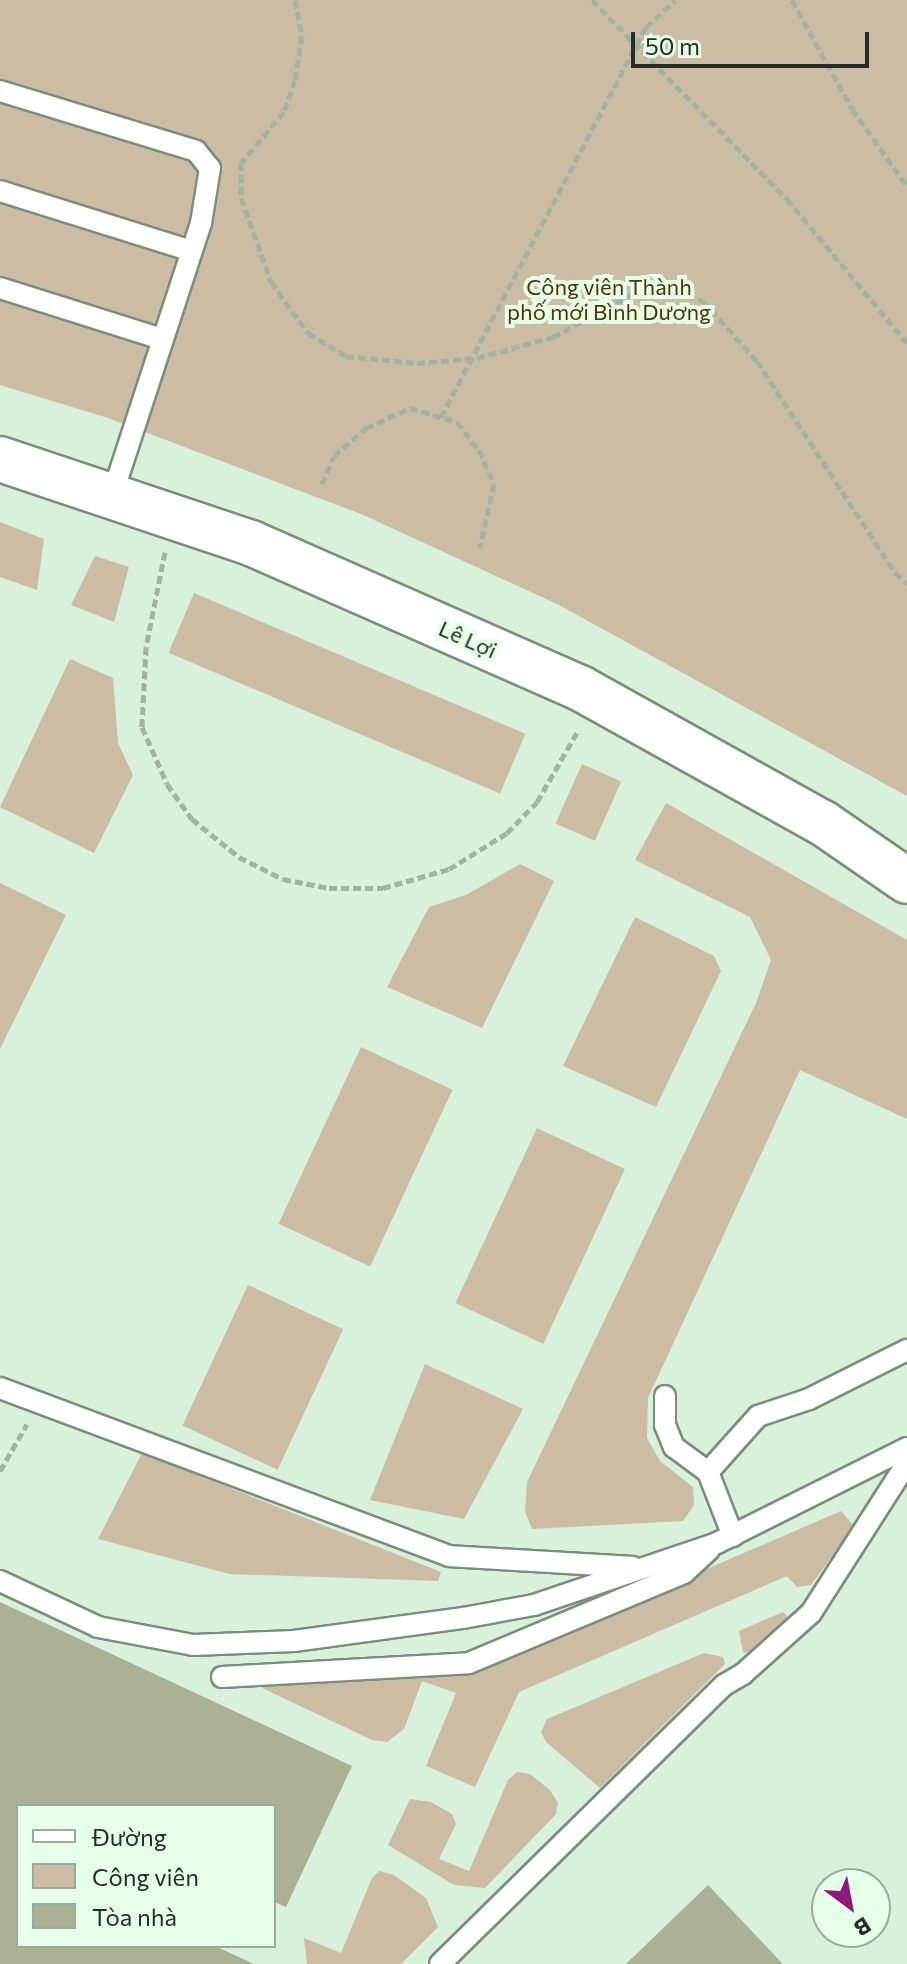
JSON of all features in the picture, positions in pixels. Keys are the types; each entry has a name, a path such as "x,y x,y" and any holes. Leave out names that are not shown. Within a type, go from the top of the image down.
{"main road":[{"name":"Lê Lợi","path":"0,459 251,543 596,698 823,823 907,881"}],"lane":[{"path":"0,91 196,151 210,168 210,190 112,496"},
{"path":"0,191 191,251"},
{"path":"0,288 162,339"},
{"path":"708,1472 758,1416 809,1399 907,1350"},
{"path":"0,1388 449,1556 644,1568"},
{"path":"665,1396 665,1425 674,1447 708,1472 725,1540"},
{"path":"0,1581 98,1627 193,1645 294,1641 463,1618 534,1605 725,1540 907,1448"},
{"path":"440,1964 724,1685 811,1613 907,1463"},
{"path":"222,1677 469,1663 684,1573 725,1540"}],"path":[{"path":"295,0 302,36 295,80 284,112 241,163 241,198 271,282 308,333 346,356 417,363 472,359 553,337 653,283 703,301 757,361 895,573 907,583"},
{"path":"592,0 787,199 907,343"},
{"path":"441,417 646,27 676,0"},
{"path":"792,0 852,109 907,186"},
{"path":"322,484 334,456 366,428 410,408 457,422 479,450 494,484 480,547"},
{"path":"179,519 173,524 156,585 141,687 142,727 167,784 192,819 239,857 283,879 329,888 383,888 438,873 472,856 507,833 537,802 596,698"},
{"path":"0,1471 39,1403"}],"green space":[{"name":"Công viên Thành phố mới Bình Dương","path":"0,0 907,0 907,796 557,604 361,514 108,418 0,385"},
{"path":"0,522 44,539 37,590 0,577"},
{"path":"95,556 129,567 114,622 71,605"},
{"path":"194,593 525,734 500,793 169,653"},
{"path":"70,659 113,678 118,743 133,775 94,853 0,807"},
{"path":"582,764 621,781 595,841 556,823"},
{"path":"666,803 907,940 907,1119 800,1070 648,1398 647,1438 660,1461 693,1487 694,1505 683,1521 532,1529 525,1512 527,1482 756,1003 771,960 750,917 635,860"},
{"path":"520,864 554,881 482,1028 387,987 429,907 466,895"},
{"path":"0,883 66,915 0,1049"},
{"path":"635,917 714,956 721,971 656,1107 563,1066"},
{"path":"361,1047 453,1090 370,1266 279,1224"},
{"path":"537,1128 625,1169 543,1344 455,1303"},
{"path":"248,1285 343,1329 278,1470 182,1425"},
{"path":"425,1364 523,1409 464,1519 370,1500"},
{"path":"142,1453 441,1572 438,1581 229,1574 98,1539"},
{"path":"841,1511 854,1526 811,1585 797,1587 787,1576 519,1692 475,1787 426,1766 456,1693 422,1681 404,1729 387,1742 372,1740 262,1688 267,1680 462,1675"},
{"path":"783,1612 790,1619 756,1655 743,1652 739,1631"},
{"path":"704,1653 723,1657 725,1664 600,1788 546,1742 541,1732 547,1719"},
{"path":"517,1772 530,1774 550,1790 558,1803 556,1814 485,1888 454,1885 388,1845 410,1799 431,1802 452,1814 456,1824 439,1859 469,1871 508,1780"},
{"path":"379,1871 394,1875 426,1898 438,1927 401,1964 307,1964 304,1938 341,1953 372,1878"}],"building":[{"path":"0,1602 352,1766 286,1907 276,1903 276,1804 16,1804 16,1948 219,1948 254,1964 0,1964"},
{"path":"708,1885 783,1964 626,1964"}]}
